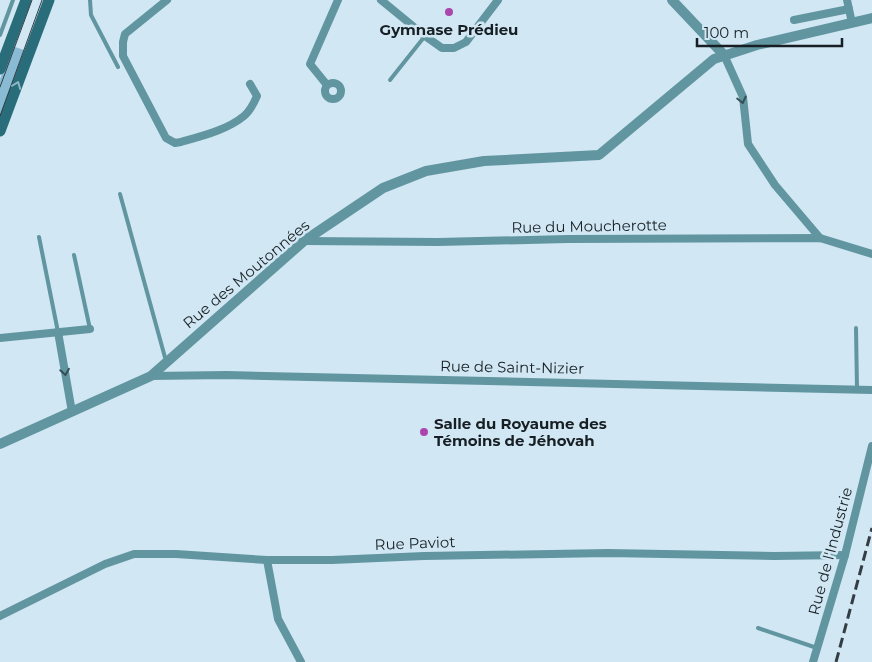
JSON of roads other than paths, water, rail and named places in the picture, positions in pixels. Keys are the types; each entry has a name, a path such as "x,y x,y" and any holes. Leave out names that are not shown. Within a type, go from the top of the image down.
{"main road":[{"path":"0,69 26,0"},
{"path":"0,131 49,0"}],"street":[{"path":"167,0 129,30 125,34 123,42 124,56 166,138 175,143 182,142 223,128 245,116 256,96 250,84"},
{"path":"327,85 310,64 338,0"},
{"path":"381,0 442,48 454,48 466,42 498,0"},
{"path":"672,0 724,55 743,97 748,144 774,185 820,238"},
{"path":"847,0 852,22"},
{"path":"794,20 849,9"},
{"name":"Rue des Moutonnées","path":"0,444 151,376 304,241 383,188 426,171 491,160 599,155 714,59 872,18"},
{"name":"Rue du Moucherotte","path":"304,241 438,242 578,239 820,238 872,254"},
{"path":"0,338 90,329"},
{"path":"58,332 72,412"},
{"name":"Rue de Saint-Nizier","path":"151,376 226,375 872,390"},
{"name":"Rue de l'Industrie","path":"814,662 845,555 872,446"},
{"name":"Rue Paviot","path":"0,616 105,564 134,554 176,554 267,560 608,553 774,556 845,555"},
{"path":"267,560 278,619 301,662"}],"lane":[{"path":"0,35 13,0"},
{"path":"90,0 91,15 118,67"},
{"path":"390,80 426,36"},
{"path":"120,194 166,363"},
{"path":"39,237 58,332"},
{"path":"74,255 90,329"},
{"path":"856,328 857,389"},
{"path":"758,628 818,648"}],"tram line":[{"path":"0,87 32,0"},
{"path":"0,116 42,0"}],"railway":[{"path":"836,662 872,528"}],"place":[{"name":"Gymnase Prédieu","path":"449,12"},
{"name":"Salle du Royaume des Témoins de Jéhovah","path":"424,432"}]}
